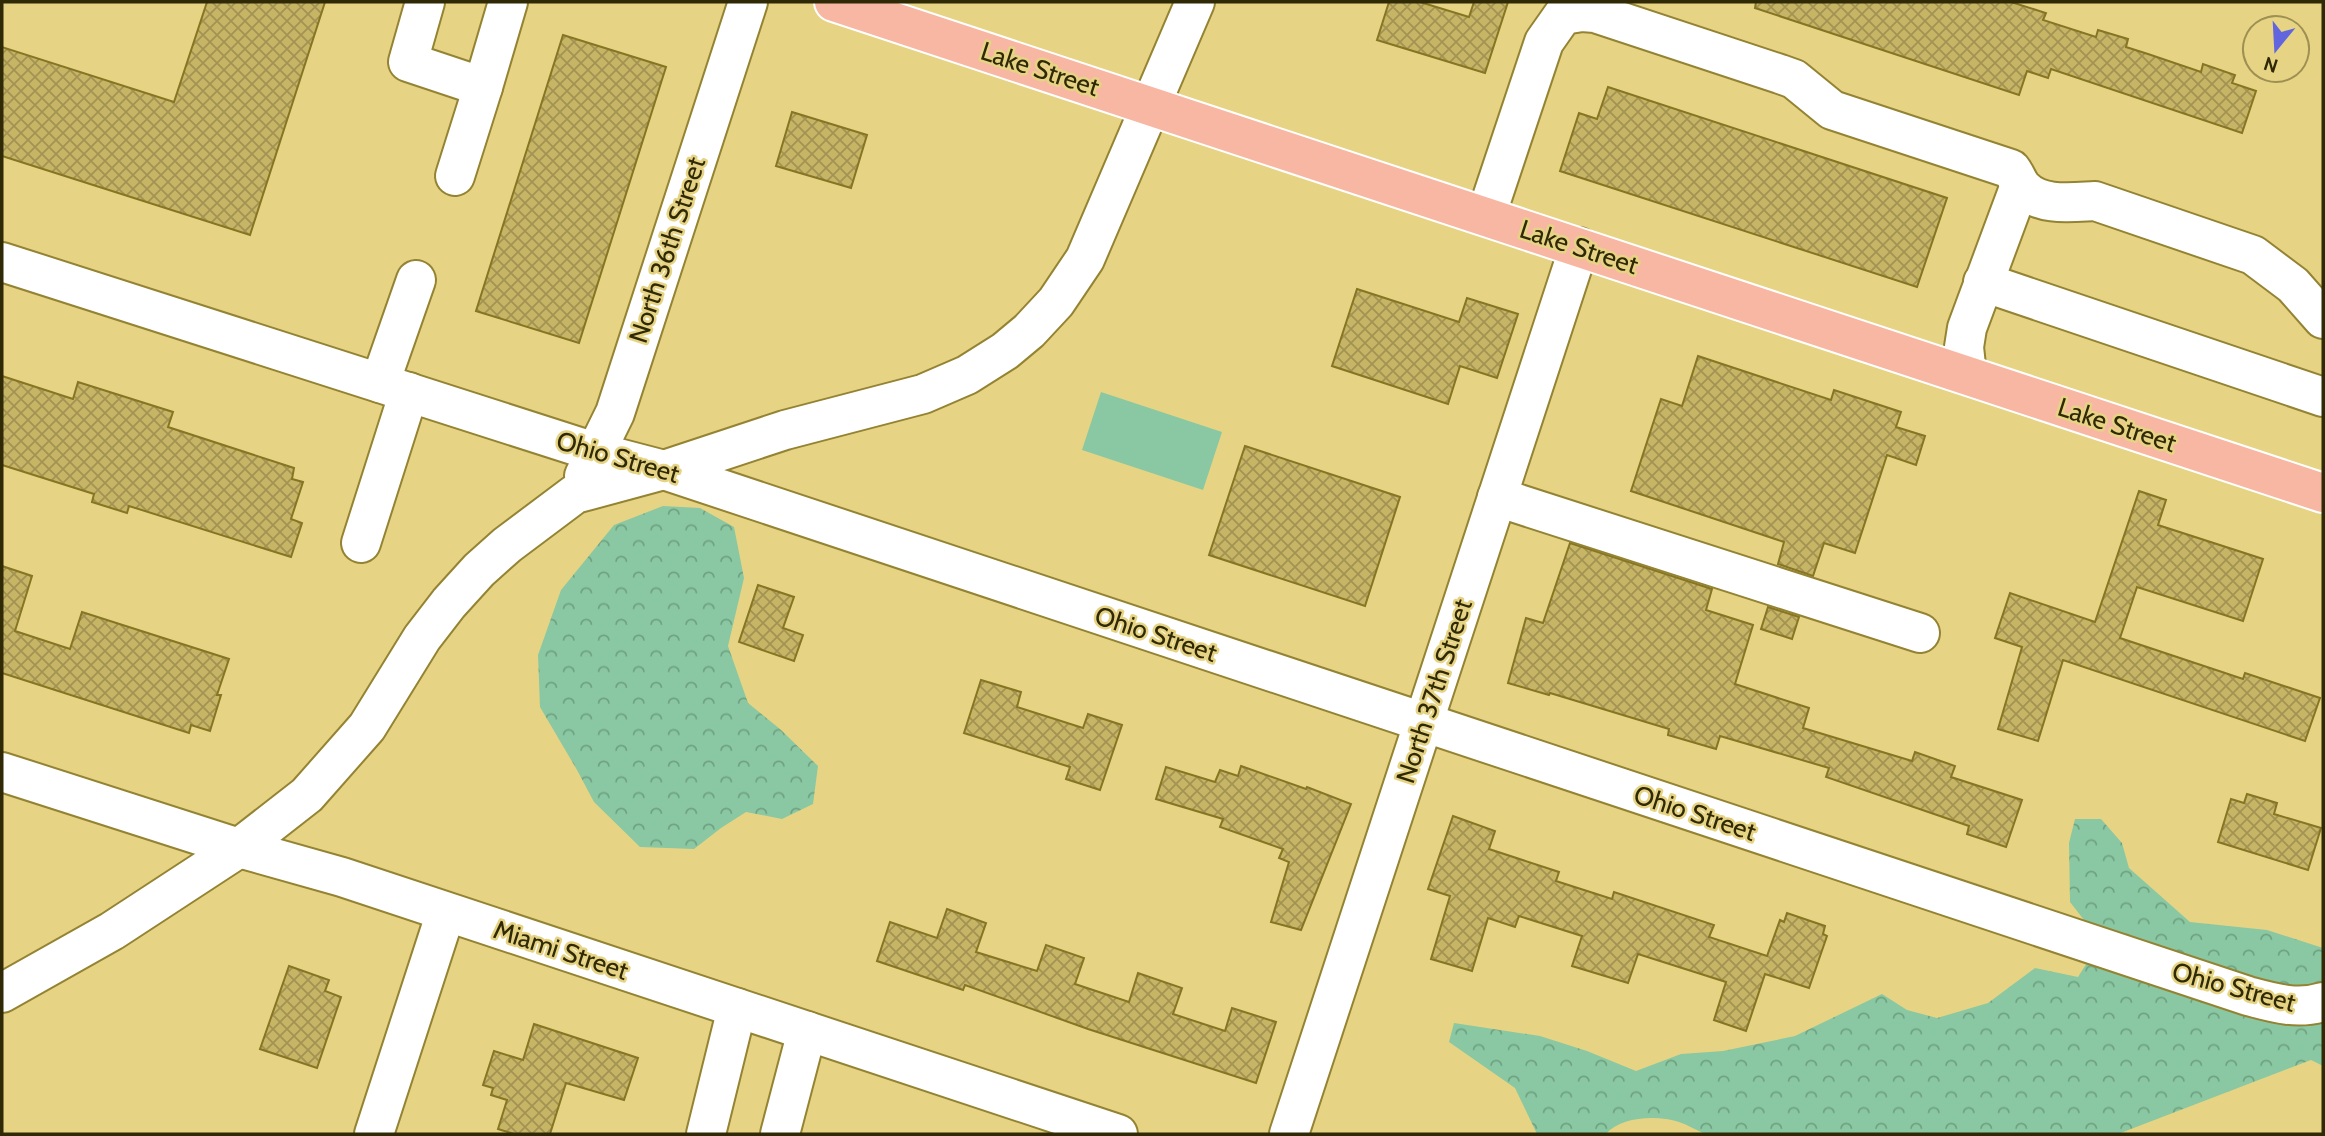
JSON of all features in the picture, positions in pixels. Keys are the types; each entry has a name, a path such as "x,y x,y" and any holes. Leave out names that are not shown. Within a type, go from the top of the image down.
{"main road":[{"name":"Lake Street","path":"834,2 2323,493"}],"street":[{"path":"425,2 408,62 483,87"},
{"path":"454,176 508,2"},
{"name":"North 36th Street","path":"575,494 615,413 748,2"},
{"path":"2,993 112,931 240,848 307,795 367,727 422,638 449,603 479,570 507,545 575,494 664,470 785,430 923,394 967,375 1005,351 1029,331 1056,302 1084,259 1195,2"},
{"path":"1486,216 1544,42 1563,15 1595,13 1794,79 1832,110 2011,169 2026,192 2041,198 2069,204 2095,201 2253,255 2293,285 2323,319"},
{"path":"1967,375 1966,328 2020,185"},
{"name":"North 37th Street","path":"1289,1134 1579,247"},
{"name":"Ohio Street","path":"2,262 595,452 664,470 2248,996 2288,1007 2317,1004"},
{"path":"361,543 416,280"},
{"path":"1983,282 2323,397"},
{"path":"1497,496 1920,633"},
{"name":"Miami Street","path":"2,772 240,848 342,877 1118,1134"},
{"path":"374,1134 446,912"},
{"path":"706,1134 737,1008"},
{"path":"780,1134 807,1031"}],"green space":[{"path":"1101,392 1222,432 1203,490 1082,450"},
{"path":"663,506 700,508 734,527 744,578 728,646 748,703 818,766 813,804 782,819 746,812 694,849 640,847 594,802 540,707 538,655 561,590 614,525"},
{"path":"2075,819 2101,819 2122,843 2129,868 2190,922 2267,930 2323,948 2323,1066 2311,1060 2118,1134 1705,1134 1679,1122 1651,1118 1630,1120 1606,1134 1537,1134 1515,1088 1449,1042 1454,1023 1540,1036 1636,1071 1681,1054 1723,1051 1795,1036 1882,994 1907,1010 1937,1018 1988,1003 2035,968 2078,977 2090,958 2091,929 2070,902 2069,843"}],"building":[{"path":"207,2 325,2 250,235 2,156 2,47 174,102"},
{"path":"1389,2 1420,2 1469,17 1474,2 1508,2 1485,73 1377,40"},
{"path":"1756,2 2011,2 2046,13 2043,20 2096,37 2098,30 2128,39 2126,47 2201,72 2203,64 2235,75 2232,83 2256,91 2242,133 2051,69 2048,78 2027,71 2019,95 1755,8"},
{"path":"563,35 666,67 579,343 476,311"},
{"path":"1608,87 1947,198 1917,287 1560,171 1579,113 1597,119"},
{"path":"792,112 867,135 851,188 776,166"},
{"path":"1357,289 1459,322 1467,298 1518,314 1497,378 1460,366 1448,404 1332,366"},
{"path":"1698,356 1831,400 1834,390 1901,412 1896,427 1925,436 1916,465 1887,455 1855,553 1824,543 1813,576 1778,564 1784,542 1631,491 1661,399 1682,406"},
{"path":"2,376 73,399 78,382 173,412 168,427 294,468 292,479 303,482 291,519 302,523 291,557 129,506 127,513 92,502 94,494 2,465"},
{"path":"1245,446 1400,497 1365,606 1209,555"},
{"path":"2139,491 2166,500 2158,525 2263,559 2243,621 2137,587 2120,638 2243,679 2245,673 2320,698 2305,741 2063,660 2038,741 1998,729 2022,647 1995,638 2010,593 2095,622"},
{"path":"1570,543 1712,589 1706,610 1753,625 1735,684 1809,708 1803,728 1912,761 1915,752 1955,766 1951,777 2022,800 2006,847 1967,834 1969,826 1826,777 1829,768 1720,736 1716,749 1668,735 1669,729 1508,683 1526,618 1543,623"},
{"path":"2,566 32,576 15,631 70,649 82,612 229,659 217,695 221,695 210,731 191,725 189,733 2,673"},
{"path":"758,585 794,597 783,628 803,635 794,661 739,642"},
{"path":"1768,607 1799,617 1792,639 1761,629"},
{"path":"981,680 1021,692 1017,707 1083,728 1088,714 1122,725 1100,790 1066,779 1070,767 964,733"},
{"path":"1241,766 1351,804 1301,930 1271,922 1289,862 1279,858 1283,849 1220,827 1223,819 1156,799 1166,767 1215,782 1220,770 1238,776"},
{"path":"2247,794 2277,803 2274,814 2321,828 2308,870 2218,842 2231,799 2244,803"},
{"path":"1453,816 1495,831 1489,849 1559,872 1556,881 1612,899 1614,892 1714,925 1709,937 1767,956 1780,920 1784,922 1787,913 1825,926 1823,934 1827,936 1809,988 1765,974 1746,1031 1714,1020 1726,982 1638,954 1628,983 1572,966 1582,936 1519,916 1515,927 1488,918 1472,971 1431,959 1450,896 1428,889"},
{"path":"947,909 986,923 976,952 1037,971 1046,945 1084,958 1075,984 1129,1002 1138,973 1182,988 1173,1014 1225,1031 1232,1008 1276,1022 1256,1083 1088,1029 965,985 963,990 877,961 890,922 937,938"},
{"path":"289,966 329,980 325,991 341,997 317,1068 260,1049"},
{"path":"534,1024 638,1058 624,1100 566,1083 550,1134 514,1134 498,1129 507,1100 491,1095 493,1088 483,1085 494,1051 523,1060"}]}
